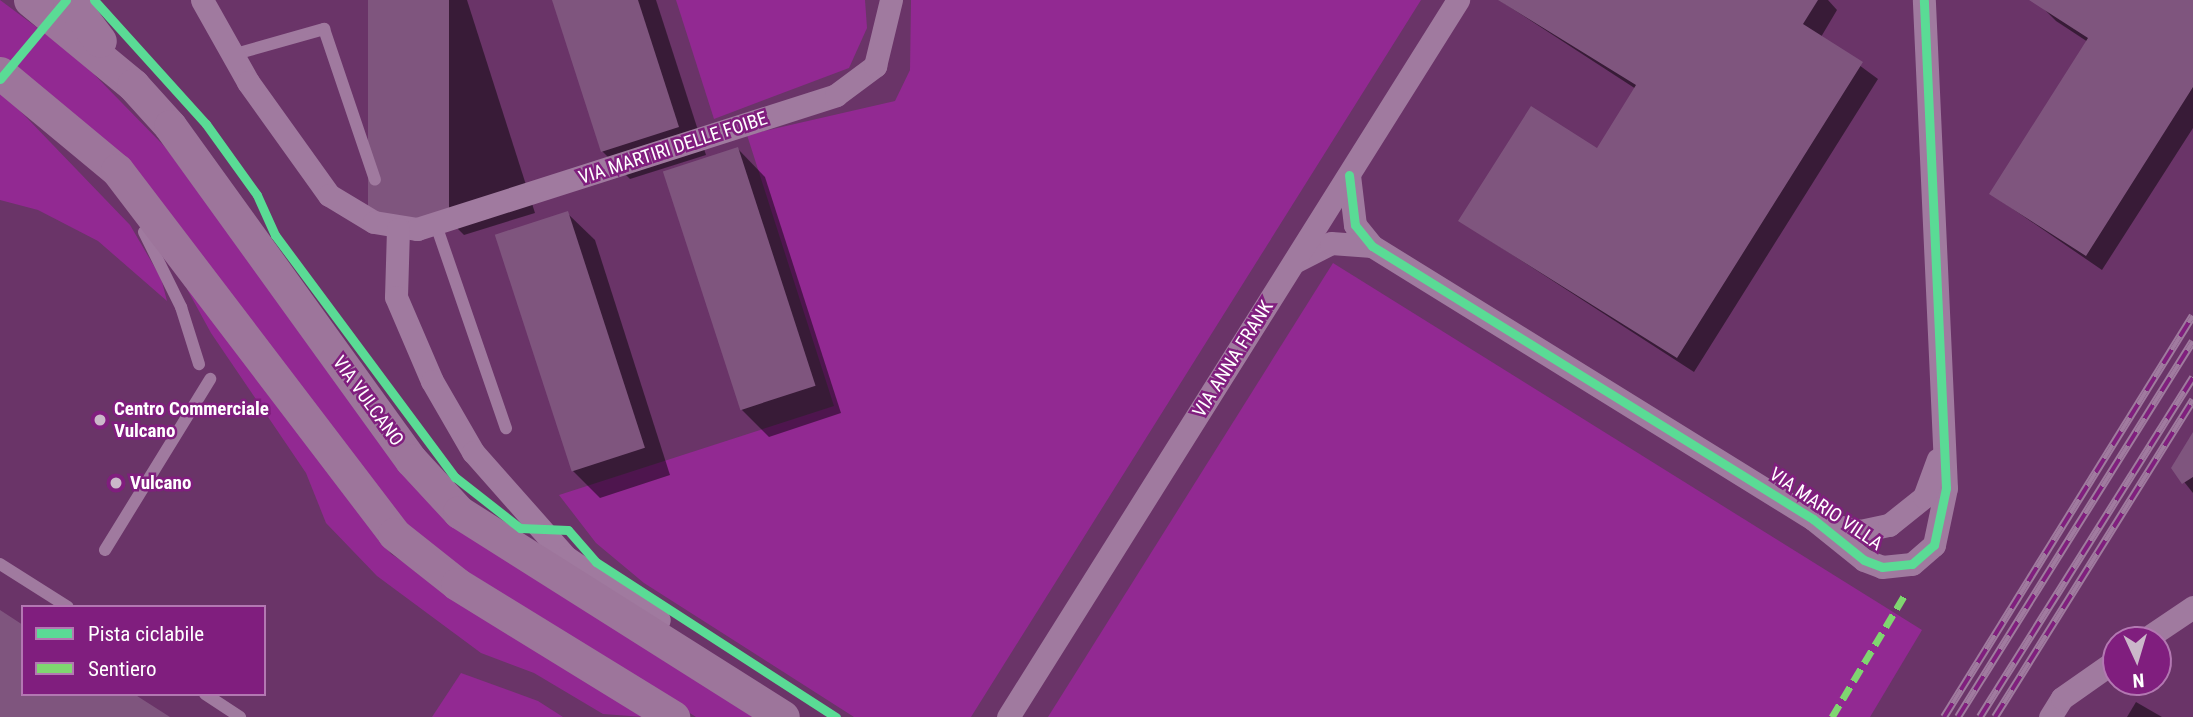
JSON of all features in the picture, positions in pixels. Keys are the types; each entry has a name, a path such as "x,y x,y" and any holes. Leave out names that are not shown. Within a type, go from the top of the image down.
{"main road":[{"name":"VIA VULCANO","path":"30,0 133,85 198,161 436,489 487,534 783,717"},
{"path":"69,0 133,85"},
{"path":"0,73 85,140 158,219 394,534 457,584 673,717"}],"street":[{"path":"202,0 232,55 329,195 398,229 396,297 438,394 473,452 566,557 671,630 704,668"},
{"name":"VIA MARTIRI DELLE FOIBE","path":"398,229 436,226 836,94 875,66 891,0"},
{"name":"VIA ANNA FRANK","path":"1008,717 1458,0"},
{"name":"VIA MARIO VILLA","path":"1349,175 1355,225 1372,246 1814,519 1882,567 1924,557 1945,509 1940,445 1924,0"},
{"name":"VIA MARIO VILLA","path":"1294,262 1331,243 1372,246"},
{"name":"VIA MARIO VILLA","path":"1814,519 1860,531 1903,517 1932,484 1940,445"},
{"path":"2165,626 2193,607"},
{"path":"2050,717 2062,698 2102,670"}],"lane":[{"path":"232,55 324,29 375,180"},
{"path":"85,140 155,248 199,364"},
{"path":"436,226 506,428"},
{"path":"105,550 210,379"},
{"path":"0,564 65,605"},
{"path":"208,696 240,717"}],"shaded area":[{"path":"0,0 78,58 166,148 396,462 763,717 696,717 416,539 0,58"},
{"path":"676,0 865,0 867,28 849,68 714,119"},
{"path":"911,0 1421,0 971,717 854,717 644,583 596,543 559,495 834,406 747,135 895,101 910,70"},
{"path":"0,90 130,225 161,278 167,301 98,241 38,210 0,200"},
{"path":"1333,263 1922,630 1870,717 1048,717"},
{"path":"192,287 391,554 644,717 603,714 534,673 481,653 377,576 326,523 306,473 211,333 187,289"},
{"path":"461,673 538,701 563,717 432,717"}],"building":[{"path":"368,0 449,0 449,219 368,219"},
{"path":"552,0 638,0 679,127 601,152"},
{"path":"1498,0 1818,0 1803,24 1863,62 1677,358 1458,221 1531,106 1597,148 1636,85"},
{"path":"2029,0 2193,0 2193,87 2086,256 1989,194 2088,38"},
{"path":"738,147 816,386 740,410 663,171"},
{"path":"568,211 645,448 572,472 495,235"},
{"path":"2193,432 2193,477 2182,484 2171,468"},
{"path":"0,610 21,624 21,696 137,696 170,717 0,717"}],"railway":[{"path":"1944,717 2193,316"},
{"path":"1958,717 2193,341"},
{"path":"1980,717 2193,377"},
{"path":"1995,717 2193,400"}],"marked path":[{"path":"1832,717 1906,593"}],"cycle path":[{"path":"0,79 66,0"},
{"path":"94,0 206,124 257,195 275,235 455,477 520,528 568,530 596,562 836,717"},
{"path":"1349,175 1355,225 1372,246 1813,519 1864,560 1882,567 1912,564 1934,545 1946,488 1924,0"}],"place":[{"name":"Centro Commerciale Vulcano","path":"100,420"},
{"name":"Vulcano","path":"116,483"}]}
